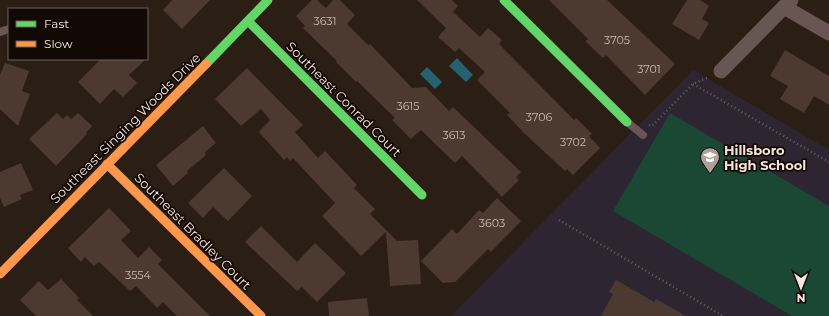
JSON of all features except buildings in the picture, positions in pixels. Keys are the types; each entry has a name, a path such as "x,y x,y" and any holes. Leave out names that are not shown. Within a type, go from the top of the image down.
{"street":[{"name":"Southeast Singing Woods Drive","path":"0,274 268,0"},
{"path":"504,0 627,122"},
{"path":"721,71 787,3 829,33"},
{"name":"Southeast Conrad Court","path":"248,21 422,195"},
{"name":"Southeast Bradley Court","path":"107,164 261,316"}],"lane":[{"path":"627,122 643,136"}],"path":[{"path":"627,122 652,126 693,84 829,162"},
{"path":"559,220 722,316"}],"shaded area":[{"name":"Hillsboro High School","path":"693,70 829,150 829,316 451,316"}],"green space":[{"path":"670,113 829,206 829,316 792,316 613,211"}],"water":[{"path":"457,58 473,75 466,82 449,66"},
{"path":"427,67 442,82 435,89 420,74"}],"traffic: fast":[{"path":"206,64 268,0"},
{"path":"504,0 627,122"},
{"path":"248,21 422,195"}],"traffic: slow":[{"path":"0,274 206,64"},
{"path":"107,164 261,316"}],"place":[{"name":"Hillsboro High School","path":"710,174"}]}
